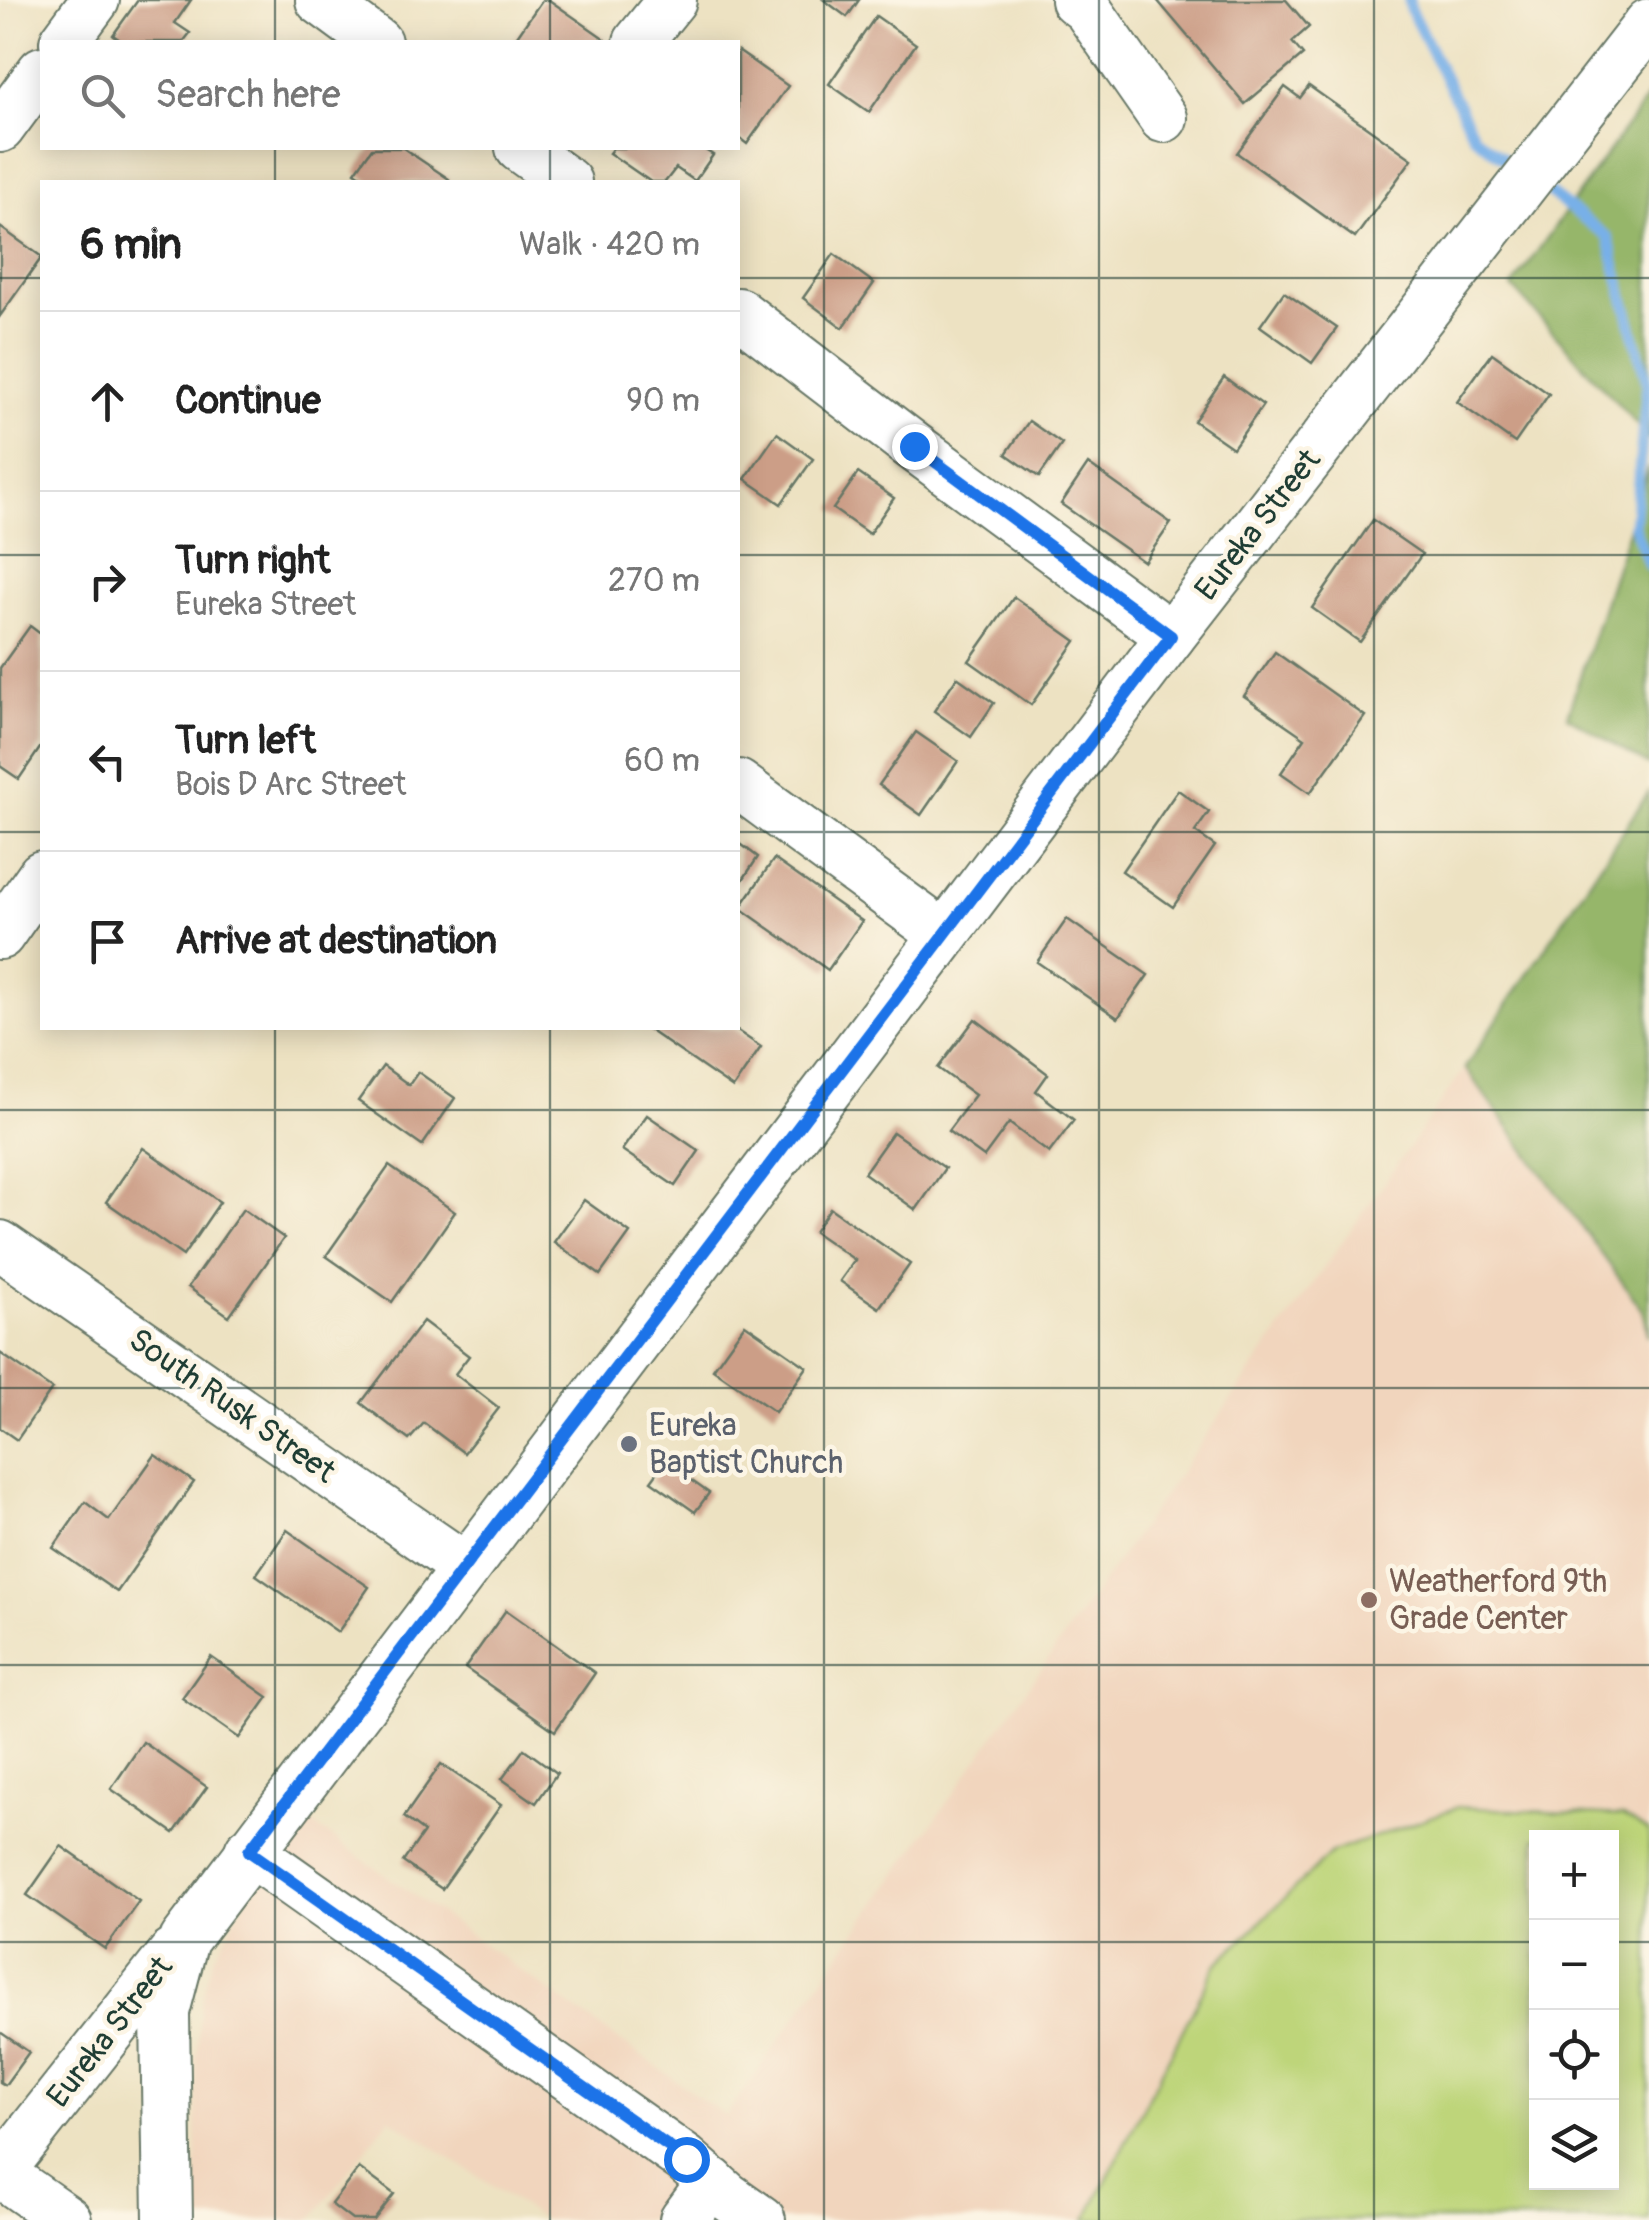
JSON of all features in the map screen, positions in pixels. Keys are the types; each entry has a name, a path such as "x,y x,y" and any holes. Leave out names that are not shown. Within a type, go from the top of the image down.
{"street":[{"path":"65,40 95,0"},
{"path":"320,0 375,40"},
{"path":"640,40 672,0"},
{"path":"1075,0 1087,9 1163,118"},
{"name":"Eureka Street","path":"0,2172 184,1940 1171,636 1649,23"},
{"path":"0,128 40,74"},
{"path":"740,313 1171,636"},
{"path":"740,785 944,935"},
{"path":"0,935 40,877"},
{"name":"South Rusk Street","path":"0,1245 464,1567"},
{"path":"249,1851 686,2159 761,2220"},
{"name":"Eureka Street","path":"168,2220 165,2012 184,1940"},
{"path":"0,2172 67,2220"},
{"path":"684,2220 712,2182"}],"shaded area":[{"name":"Weatherford 9th Grade Center","path":"1465,1068 1642,1309 1649,1337 1649,2220 543,2220 390,2118 311,2220 197,2220 196,2059 201,2004 213,1959 245,1901 306,1819 726,2116"}],"green space":[{"path":"1649,95 1649,438 1512,287"},
{"path":"1649,467 1649,765 1567,716"},
{"path":"1649,792 1649,1337 1642,1309 1465,1068"},
{"path":"1458,1807 1622,1816 1649,1831 1649,2220 1086,2220 1216,1965 1332,1852"}],"building":[{"path":"138,0 191,0 175,23 190,33 185,40 120,40 113,35"},
{"path":"542,0 549,0 605,39 604,40 514,40"},
{"path":"824,0 859,0 847,17"},
{"path":"1157,0 1286,0 1309,27 1292,42 1303,55 1245,104"},
{"path":"876,16 916,44 869,112 829,84"},
{"path":"740,52 788,86 747,144 740,139"},
{"path":"1309,86 1412,159 1355,238 1237,153 1285,87 1300,98"},
{"path":"371,150 406,150 449,179 367,180 355,172"},
{"path":"705,150 713,155 696,180 676,168 667,180 648,180 609,153"},
{"path":"0,227 40,256 40,260 0,316"},
{"path":"834,254 874,283 843,328 803,298"},
{"path":"1284,292 1337,328 1312,363 1260,326"},
{"path":"1492,353 1549,394 1515,443 1457,402"},
{"path":"1224,377 1263,405 1233,448 1194,421"},
{"path":"1029,421 1062,444 1039,477 1006,454"},
{"path":"777,433 813,459 781,504 745,479"},
{"path":"1088,464 1171,523 1144,562 1061,504"},
{"path":"858,473 894,498 869,534 833,509"},
{"path":"1373,520 1422,554 1360,642 1312,608"},
{"path":"1014,597 1076,641 1031,705 969,661"},
{"path":"30,626 40,634 40,748 19,779 0,766 0,668"},
{"path":"1275,652 1365,716 1310,793 1281,773 1305,738 1244,696"},
{"path":"957,677 994,703 971,737 934,711"},
{"path":"916,732 958,761 921,815 879,785"},
{"path":"1178,790 1209,812 1195,832 1215,846 1173,907 1122,871"},
{"path":"740,844 758,857 740,884"},
{"path":"774,859 862,921 828,970 740,908"},
{"path":"1067,919 1148,975 1118,1018 1037,962"},
{"path":"975,1019 1048,1074 1036,1091 1074,1120 1049,1153 1009,1123 984,1157 948,1131 975,1095 938,1068"},
{"path":"649,1030 736,1030 761,1047 733,1088"},
{"path":"383,1066 409,1085 418,1072 455,1098 422,1146 358,1101"},
{"path":"647,1115 699,1151 675,1186 622,1150"},
{"path":"893,1132 945,1168 916,1210 864,1173"},
{"path":"143,1148 220,1202 183,1256 106,1202"},
{"path":"389,1166 455,1212 392,1302 326,1256"},
{"path":"584,1200 630,1233 600,1275 554,1242"},
{"path":"830,1208 910,1264 879,1308 840,1281 855,1260 814,1232"},
{"path":"243,1209 284,1238 229,1316 188,1287"},
{"path":"423,1321 469,1356 455,1374 499,1408 464,1453 424,1423 409,1440 361,1403"},
{"path":"745,1324 807,1367 775,1412 713,1369"},
{"path":"0,1353 52,1389 17,1440 0,1428"},
{"path":"155,1455 194,1482 117,1592 53,1548 85,1502 109,1520"},
{"path":"665,1462 709,1493 695,1512 651,1481"},
{"path":"287,1530 369,1587 338,1632 256,1575"},
{"path":"506,1610 595,1673 555,1731 465,1668"},
{"path":"211,1657 268,1697 239,1738 182,1698"},
{"path":"143,1742 207,1787 174,1833 111,1789"},
{"path":"524,1749 557,1773 536,1803 502,1779"},
{"path":"441,1764 501,1805 442,1889 403,1862 424,1832 404,1817"},
{"path":"61,1846 139,1901 105,1949 27,1895"},
{"path":"0,2032 29,2052 5,2085 0,2082"},
{"path":"359,2168 394,2194 374,2220 352,2220 331,2204"}],"waterway":[{"path":"1409,0 1474,136 1519,170"},
{"path":"1538,184 1608,237 1647,383 1634,527 1649,566"}],"place":[{"name":"Eureka Baptist Church","path":"629,1444"},
{"name":"Weatherford 9th Grade Center","path":"1369,1600"}],"route":[{"path":"686,2159 249,1851 1171,636 914,446"}]}
